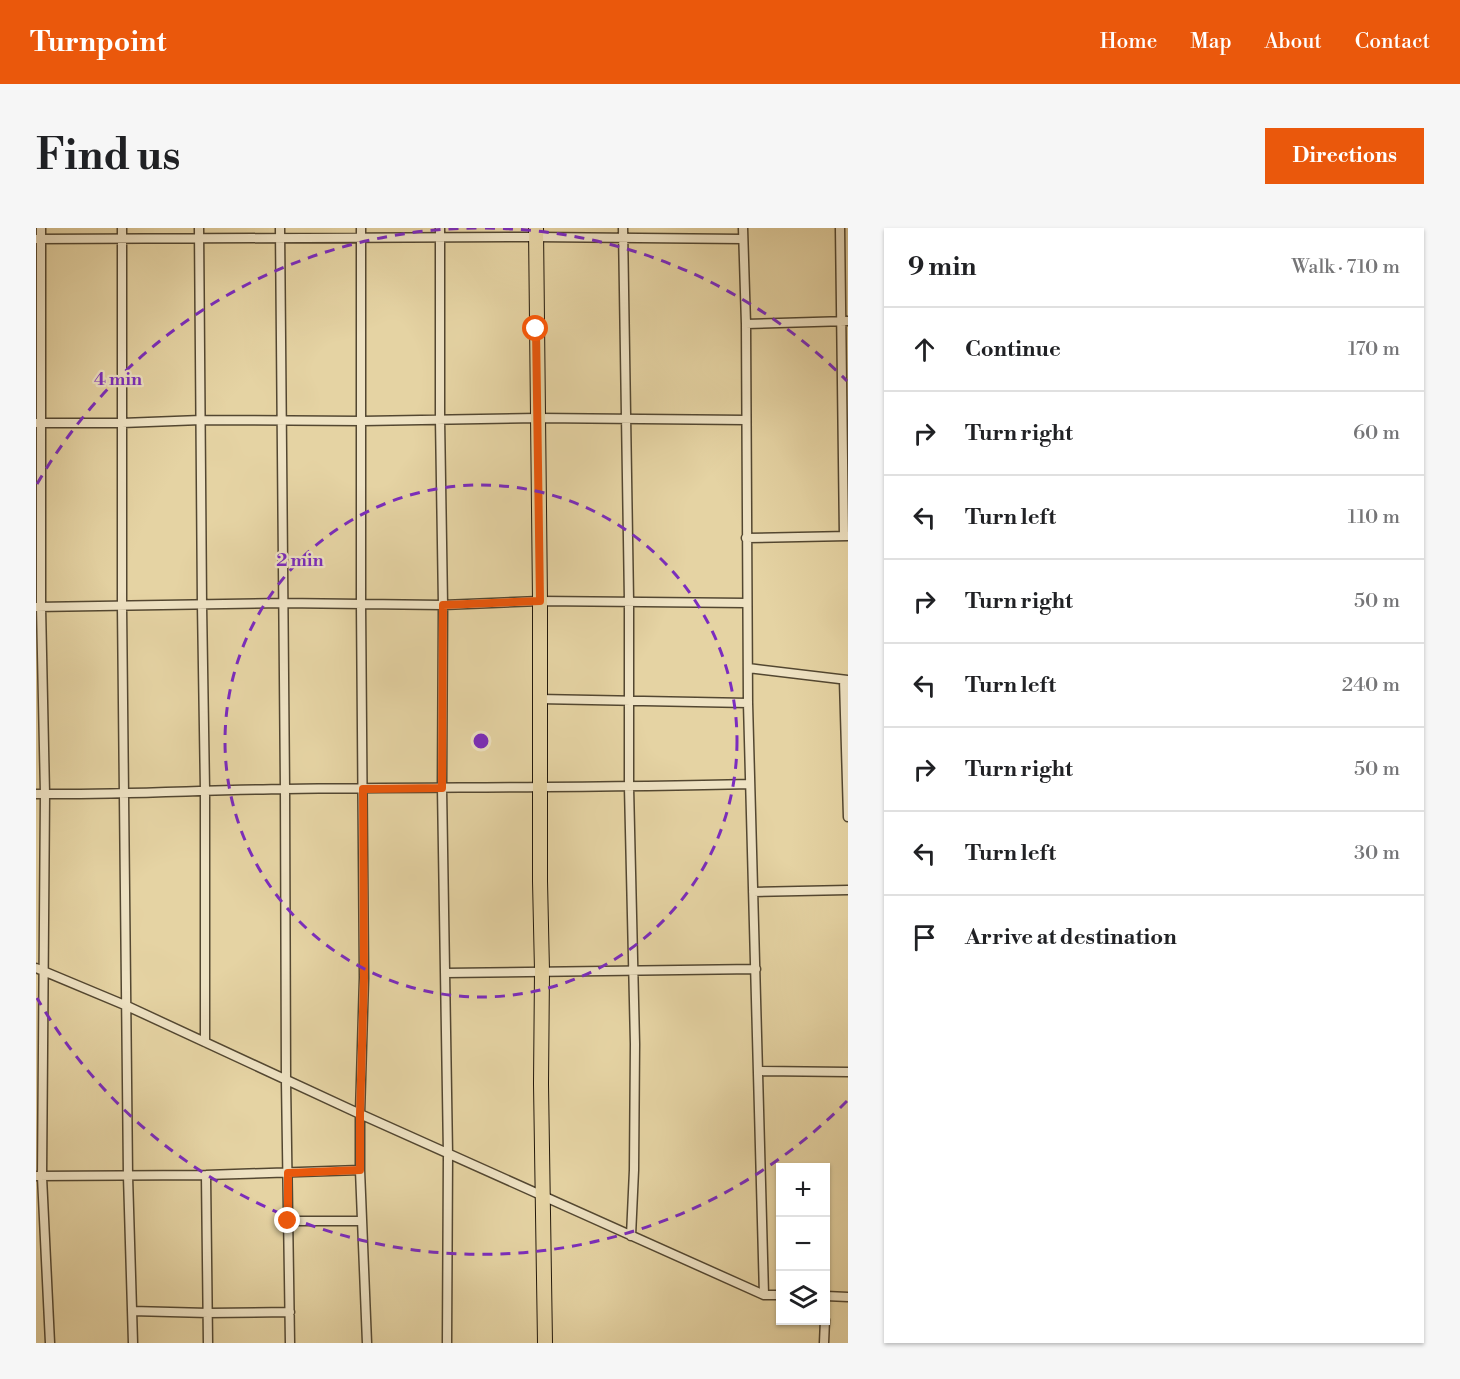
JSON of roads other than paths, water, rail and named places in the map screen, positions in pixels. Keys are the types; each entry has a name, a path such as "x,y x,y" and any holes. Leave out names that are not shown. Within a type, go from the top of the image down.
{"main road":[{"path":"536,232 544,1343"}],"street":[{"path":"40,228 38,239 39,1177 50,1343"},
{"path":"122,228 122,607 128,1176 133,1343"},
{"path":"199,228 205,790 205,1042"},
{"path":"280,228 290,1343"},
{"path":"361,228 364,978 360,1170 367,1343"},
{"path":"440,228 442,788 448,1155 447,1343"},
{"path":"743,228 746,324 748,703 764,1295"},
{"path":"746,538 846,536 844,321 840,228"},
{"path":"38,239 440,238 536,232 622,233 743,239"},
{"path":"622,233 635,1104 631,1236"},
{"path":"746,324 844,321"},
{"path":"38,422 538,418 746,420"},
{"path":"39,607 282,603 443,605 540,601 747,603"},
{"path":"748,668 846,680 848,817"},
{"path":"539,699 748,703"},
{"path":"40,794 750,784"},
{"path":"753,892 848,890"},
{"path":"446,973 756,969"},
{"path":"39,970 127,1006 448,1155 764,1295 776,1295"},
{"path":"758,1071 848,1072"},
{"path":"39,1177 360,1170"},
{"path":"206,1175 208,1343"},
{"path":"288,1221 362,1221"},
{"path":"830,1296 848,1297"},
{"path":"132,1311 290,1312"},
{"path":"825,1325 825,1343"}]}
